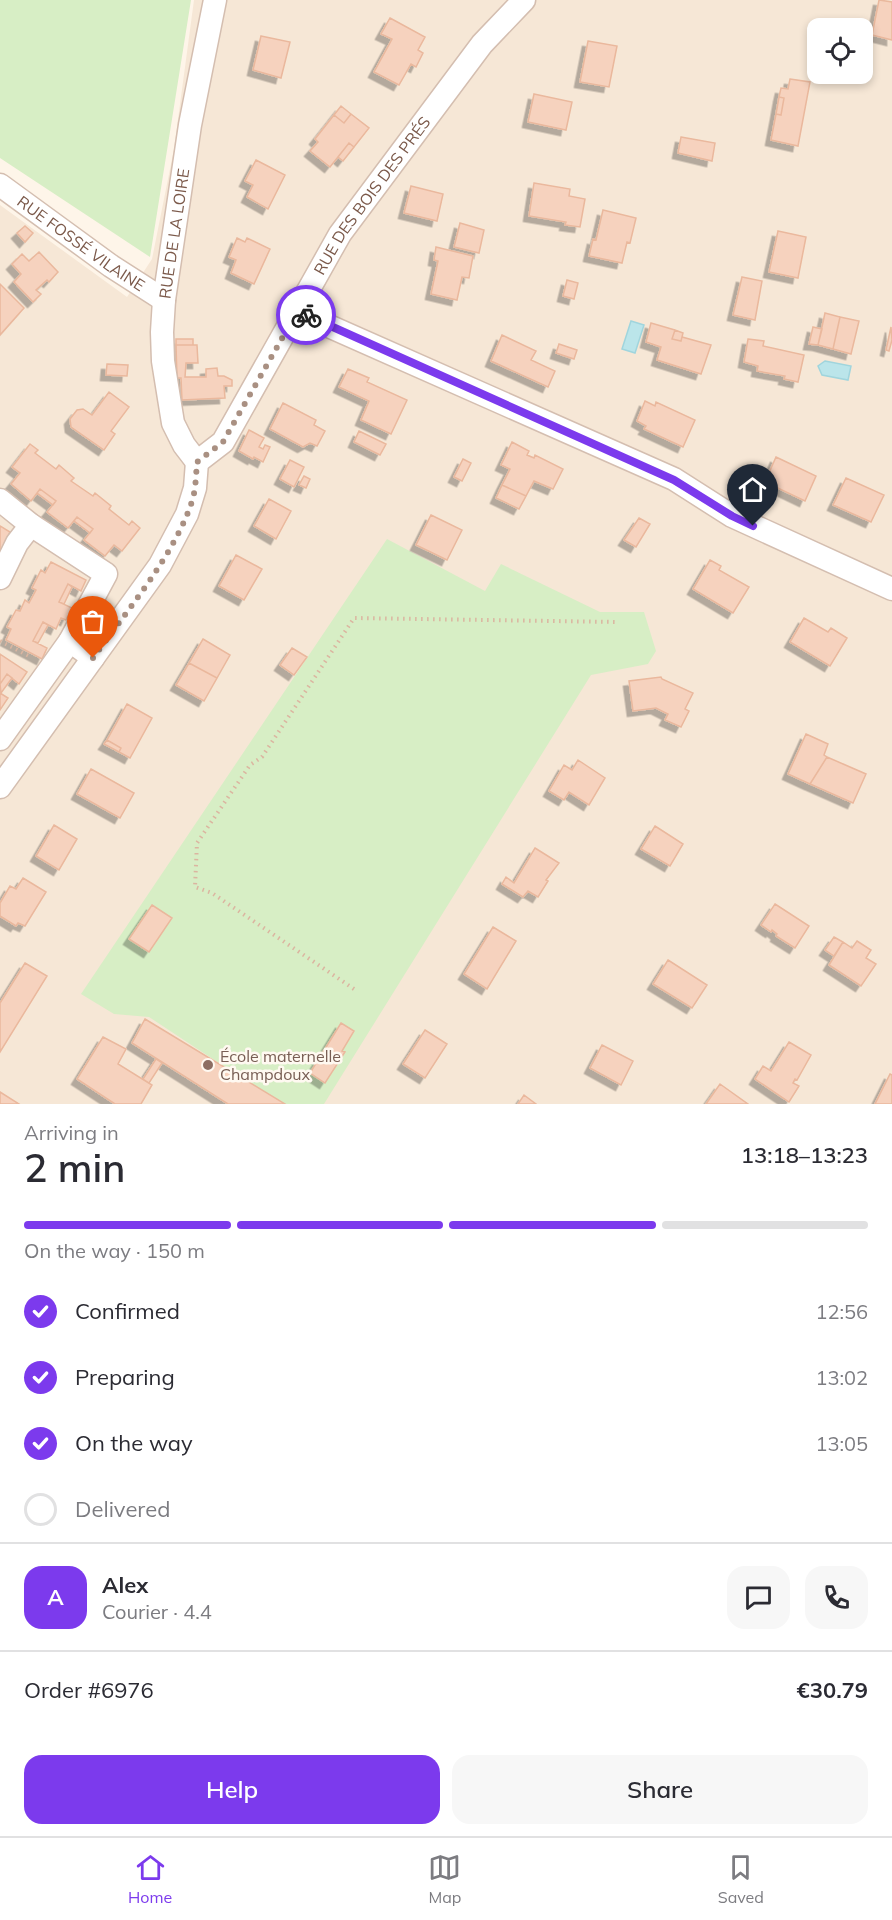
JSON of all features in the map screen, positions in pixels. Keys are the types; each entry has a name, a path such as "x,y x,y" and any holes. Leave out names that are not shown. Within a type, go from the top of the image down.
{"street":[{"name":"RUE DE LA LOIRE","path":"197,462 173,423 163,361 164,300 190,125 215,0"},
{"name":"RUE DES BOIS DES PRÉS","path":"197,462 223,442 340,234 482,44 524,0"},
{"name":"RUE FOSSÉ VILAINE","path":"0,185 111,266 164,300"},
{"path":"297,312 674,480 732,516 892,589"},
{"path":"0,787 160,565 188,514 195,488 197,462"},
{"path":"0,500 31,525 106,574 70,641 0,739"},
{"path":"0,578 17,543 31,525"},
{"path":"70,641 93,658"}],"path":[{"path":"354,989 212,893 195,887 197,843 250,765 262,757 354,618 618,622"},
{"path":"0,640 41,662 50,670"}],"shaded area":[{"path":"194,0 892,0 892,1104 0,1104 0,205 127,297 152,259 174,149"}],"green space":[{"path":"0,0 191,0 150,257 0,158"},
{"path":"387,539 485,591 501,564 600,612 644,612 656,651 648,664 591,675 324,1104 281,1104 149,1017 114,1014 81,994"}],"water":[{"path":"631,321 644,325 635,353 622,349"},
{"path":"825,361 851,366 848,380 822,375 818,366"}],"building":[{"path":"879,0 892,2 892,40 873,35"},
{"path":"390,18 425,37 418,50 423,53 416,67 411,64 399,85 374,72 392,39 381,34"},
{"path":"261,36 290,42 281,78 253,70"},
{"path":"588,41 617,46 609,87 580,82"},
{"path":"790,79 810,84 798,146 771,140 776,114 781,115 784,98 779,97 781,88 788,89"},
{"path":"534,94 572,102 566,130 528,122"},
{"path":"779,97 784,98 781,115 776,114"},
{"path":"341,106 351,114 344,123 334,115"},
{"path":"351,114 369,128 354,147 349,143 330,167 310,151 318,142 315,139 334,115 344,123"},
{"path":"681,137 715,143 712,161 678,153"},
{"path":"349,143 354,147 343,161 338,157"},
{"path":"256,160 285,175 268,209 247,197 253,185 245,181"},
{"path":"534,183 570,189 569,196 585,199 580,227 565,225 566,222 529,216"},
{"path":"411,186 443,194 437,221 404,213"},
{"path":"603,210 636,218 622,263 589,256 593,239 596,240"},
{"path":"460,223 484,230 479,253 454,247"},
{"path":"25,226 33,233 25,242 17,233"},
{"path":"778,231 806,237 798,278 769,272"},
{"path":"237,238 245,242 247,238 270,249 254,284 231,273 236,260 229,257"},
{"path":"436,247 473,256 469,278 462,277 457,300 431,294 438,261 434,260"},
{"path":"39,252 58,272 49,282 47,280 36,290 41,294 33,302 14,282 21,274 12,264 22,254 29,261"},
{"path":"742,277 762,281 755,320 733,315"},
{"path":"567,280 578,283 574,299 563,296"},
{"path":"0,284 24,308 0,335"},
{"path":"825,313 840,317 833,349 818,345"},
{"path":"840,317 859,321 851,354 833,349"},
{"path":"651,323 675,330 672,339 681,341 682,337 711,345 701,374 657,360 661,347 646,342"},
{"path":"813,327 822,329 818,345 809,344"},
{"path":"891,327 892,340 889,351 886,350"},
{"path":"675,330 683,333 681,341 672,339"},
{"path":"502,335 536,351 531,360 555,371 548,387 491,361"},
{"path":"176,339 193,339 193,345 176,345"},
{"path":"748,339 764,341 763,346 804,355 798,382 784,379 785,376 757,371 758,366 744,362"},
{"path":"559,344 577,350 574,359 556,353"},
{"path":"176,345 197,345 198,363 186,363 185,377 206,377 206,369 217,368 218,376 232,380 232,386 224,386 225,398 182,400 181,378 177,378"},
{"path":"107,364 128,365 127,376 106,375"},
{"path":"348,369 369,378 367,382 407,400 391,434 361,420 369,401 339,387"},
{"path":"109,392 129,407 111,431 115,434 104,450 71,427 70,419 77,410 83,409 92,415"},
{"path":"645,401 655,406 656,402 695,420 683,447 644,429 646,426 637,421"},
{"path":"283,403 316,420 314,425 325,431 317,446 310,443 303,447 270,429"},
{"path":"249,430 264,438 259,447 263,449 265,445 270,447 263,462 239,451"},
{"path":"359,431 386,444 380,455 354,442"},
{"path":"512,442 529,451 527,455 534,458 535,455 563,469 553,489 534,481 526,496 502,485 510,469 501,465"},
{"path":"30,444 38,450 35,453 56,469 59,465 74,478 71,481 93,496 95,493 111,506 109,509 129,525 132,521 140,528 122,551 114,545 105,556 84,540 93,529 77,517 68,528 47,512 56,501 40,489 31,501 11,484 20,473 12,467"},
{"path":"776,457 816,476 805,501 765,482"},
{"path":"463,459 471,463 462,481 454,477"},
{"path":"290,460 304,467 294,487 280,479"},
{"path":"304,476 310,479 306,488 299,485"},
{"path":"846,478 884,495 871,522 833,505"},
{"path":"502,485 526,496 519,509 496,498"},
{"path":"40,489 56,501 53,505 37,493"},
{"path":"269,499 291,511 276,539 254,526"},
{"path":"431,515 462,530 447,560 416,545"},
{"path":"77,517 93,529 90,533 74,521"},
{"path":"639,518 650,524 636,547 624,540"},
{"path":"0,526 10,532 1,550 0,550"},
{"path":"236,555 262,569 244,600 219,586"},
{"path":"710,560 721,566 719,570 749,587 733,613 693,589"},
{"path":"51,562 86,580 81,591 68,584 59,602 72,608 66,620 61,618 56,629 43,622 33,641 47,648 42,659 6,640 11,629 7,627 16,610 20,611 25,600 29,603 36,590 32,588 41,570 45,573"},
{"path":"68,584 72,587 64,604 59,602"},
{"path":"804,618 828,632 831,628 847,638 830,666 790,642"},
{"path":"43,622 48,625 38,643 33,641"},
{"path":"203,639 230,655 217,678 189,663"},
{"path":"292,648 307,657 294,675 280,665"},
{"path":"0,654 27,672 19,684 7,674 0,684"},
{"path":"189,663 217,678 204,701 176,685"},
{"path":"7,674 12,678 1,693 0,684"},
{"path":"661,677 693,693 685,709 689,711 681,727 665,720 668,714 656,708 633,711 629,681"},
{"path":"0,693 8,698 0,710"},
{"path":"127,704 152,718 130,758 119,752 121,748 107,740"},
{"path":"806,734 828,744 824,755 827,757 810,784 788,774"},
{"path":"107,740 121,748 119,752 104,744"},
{"path":"827,757 866,774 853,803 810,784"},
{"path":"578,760 605,778 589,805 569,792 564,800 549,791 564,765 572,770"},
{"path":"91,769 134,793 120,818 77,794"},
{"path":"54,825 77,839 59,870 36,856"},
{"path":"655,826 683,844 670,866 641,849"},
{"path":"535,848 559,863 546,880 548,881 538,897 528,891 523,897 502,884 506,877 514,883"},
{"path":"23,878 46,892 25,926 18,923 16,926 0,916 0,903 10,886 16,889"},
{"path":"775,904 809,926 795,948 776,936 777,934 772,930 771,932 761,925"},
{"path":"152,905 172,918 149,952 129,939"},
{"path":"493,927 516,941 487,989 464,974"},
{"path":"834,937 843,942 834,956 825,950"},
{"path":"857,941 871,950 866,958 876,964 861,986 829,965 843,942 852,948"},
{"path":"668,960 707,985 692,1008 653,984"},
{"path":"25,963 47,976 0,1052 0,1003"},
{"path":"145,1019 285,1104 228,1104 132,1043"},
{"path":"341,1023 354,1031 342,1051 345,1052 325,1083 310,1073"},
{"path":"425,1030 447,1044 425,1078 403,1064"},
{"path":"103,1037 126,1049 118,1064 152,1085 141,1104 115,1104 77,1079"},
{"path":"789,1042 811,1055 793,1083 799,1086 789,1102 755,1079 763,1066 771,1071"},
{"path":"602,1045 633,1061 621,1085 590,1068"},
{"path":"156,1059 162,1063 149,1083 143,1079"},
{"path":"890,1074 892,1075 892,1104 875,1104"},
{"path":"720,1084 748,1104 706,1104"},
{"path":"0,1092 19,1104 0,1104"},
{"path":"524,1095 536,1104 518,1104"}],"way so far":[{"path":"93,658 160,565 188,514 195,488 197,462 223,442 297,312 306,315"}],"place":[{"name":"École maternelle Champdoux","path":"208,1065"}],"route":[{"path":"306,315 674,480 732,516 753,526"}]}
